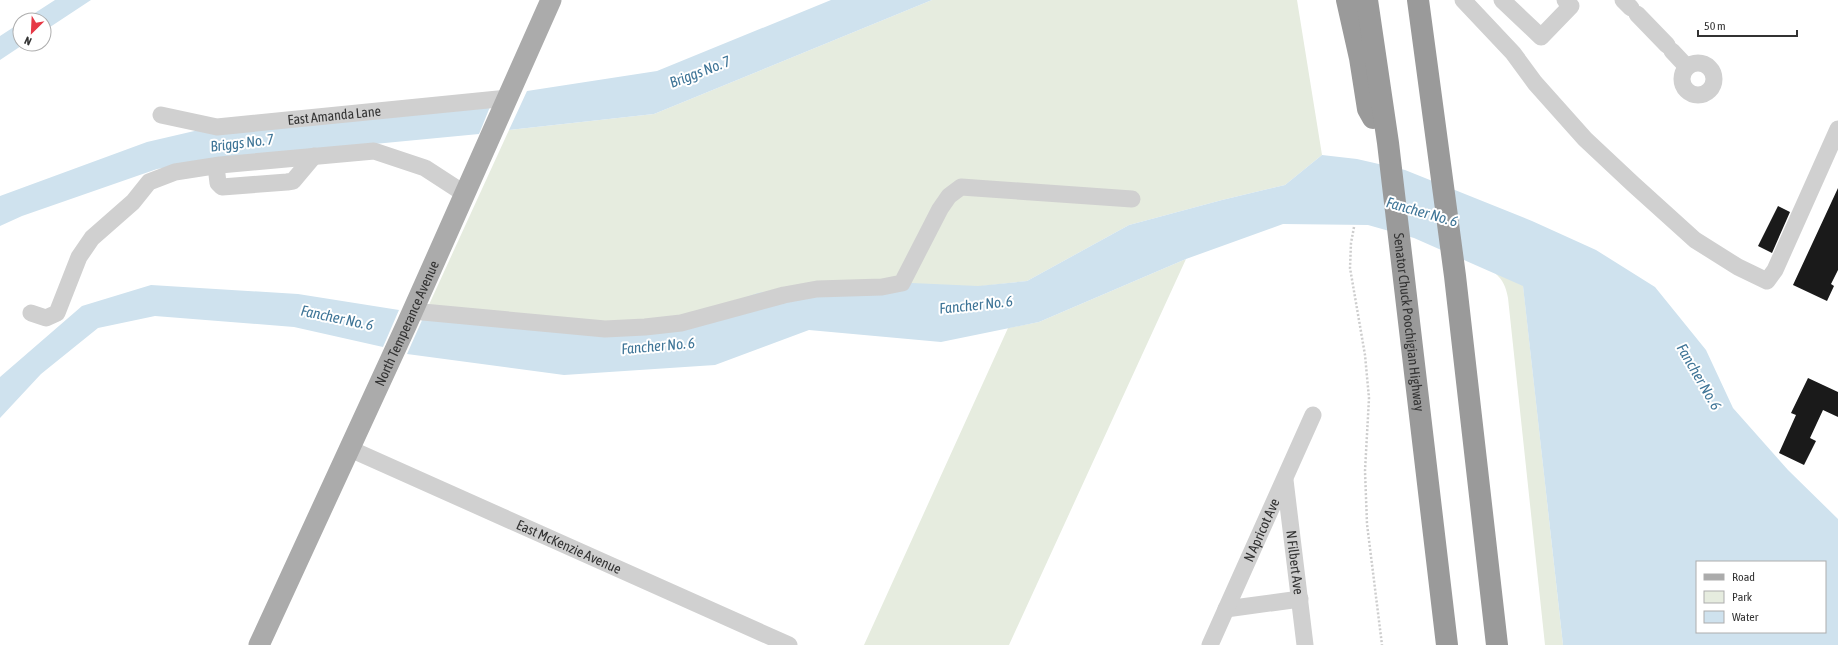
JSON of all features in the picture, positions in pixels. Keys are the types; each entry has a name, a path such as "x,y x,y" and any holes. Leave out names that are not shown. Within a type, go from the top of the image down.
{"highway":[{"path":"1347,0 1360,58 1368,109 1388,143"},
{"name":"Senator Chuck Poochigian Highway","path":"1368,0 1388,143 1447,645"},
{"path":"1418,0 1455,276 1497,645"}],"main road":[{"name":"North Temperance Avenue","path":"259,645 348,448 409,319 551,0"}],"street":[{"path":"1463,0 1513,53 1535,83 1585,139 1633,184 1695,240 1738,267 1767,281 1775,270 1838,129"},
{"path":"1502,0 1540,37 1571,2"},
{"path":"1630,7 1687,67"},
{"name":"East Amanda Lane","path":"161,115 217,127 508,98"},
{"path":"30,313 46,318 57,313 79,258 92,238 133,202 149,182 175,172 216,166 374,151 425,168 465,194"},
{"path":"216,166 218,183 222,187 287,182 294,181 314,156"},
{"path":"409,319 605,329 681,323 791,293 817,289 882,287 902,282 940,209 949,196 961,187 1132,199"},
{"name":"N Apricot Ave","path":"1210,645 1313,415"},
{"name":"East McKenzie Avenue","path":"348,448 789,645"},
{"name":"N Filbert Ave","path":"1285,480 1305,645"},
{"path":"1226,609 1300,599"}],"path":[{"path":"1354,227 1350,268 1365,355 1369,398 1365,471 1367,524 1382,645"}],"green space":[{"path":"932,0 1297,0 1322,155 1285,185 1129,225 1027,281 681,320 603,326 427,309 509,130 654,114"},
{"path":"1186,259 1009,645 864,645 1008,328 1039,322"},
{"path":"1495,273 1523,285 1563,645 1545,645 1508,298 1504,284"}],"water":[{"path":"55,0 91,0 52,26 52,12 36,12"},
{"name":"Briggs No. 7","path":"831,0 932,0 654,114 509,130 527,91 657,71"},
{"path":"12,28 12,52 0,60 0,36"},
{"name":"Briggs No. 7","path":"494,97 479,134 218,159 157,169 22,216 0,226 0,196 147,142 203,129"},
{"name":"Fancher No. 6","path":"1322,155 1357,159 1405,170 1532,221 1596,250 1655,287 1706,350 1733,408 1788,470 1838,519 1838,645 1563,645 1523,286 1414,238 1368,225 1283,224 1186,259 1039,322 941,342 809,330 715,365 564,375 407,354 427,309 603,326 681,320 758,293 823,283 912,283 978,286 1027,281 1129,225 1285,185"},
{"name":"Fancher No. 6","path":"151,285 298,294 399,310 383,347 294,327 155,316 98,328 41,374 0,418 0,377 82,306"}],"building":[{"path":"1838,188 1838,270 1831,284 1834,286 1827,301 1793,285"},
{"path":"1778,206 1790,212 1772,253 1758,246"},
{"path":"1808,378 1838,392 1838,417 1823,410 1810,438 1816,441 1804,465 1779,453 1796,415 1791,413"}]}
